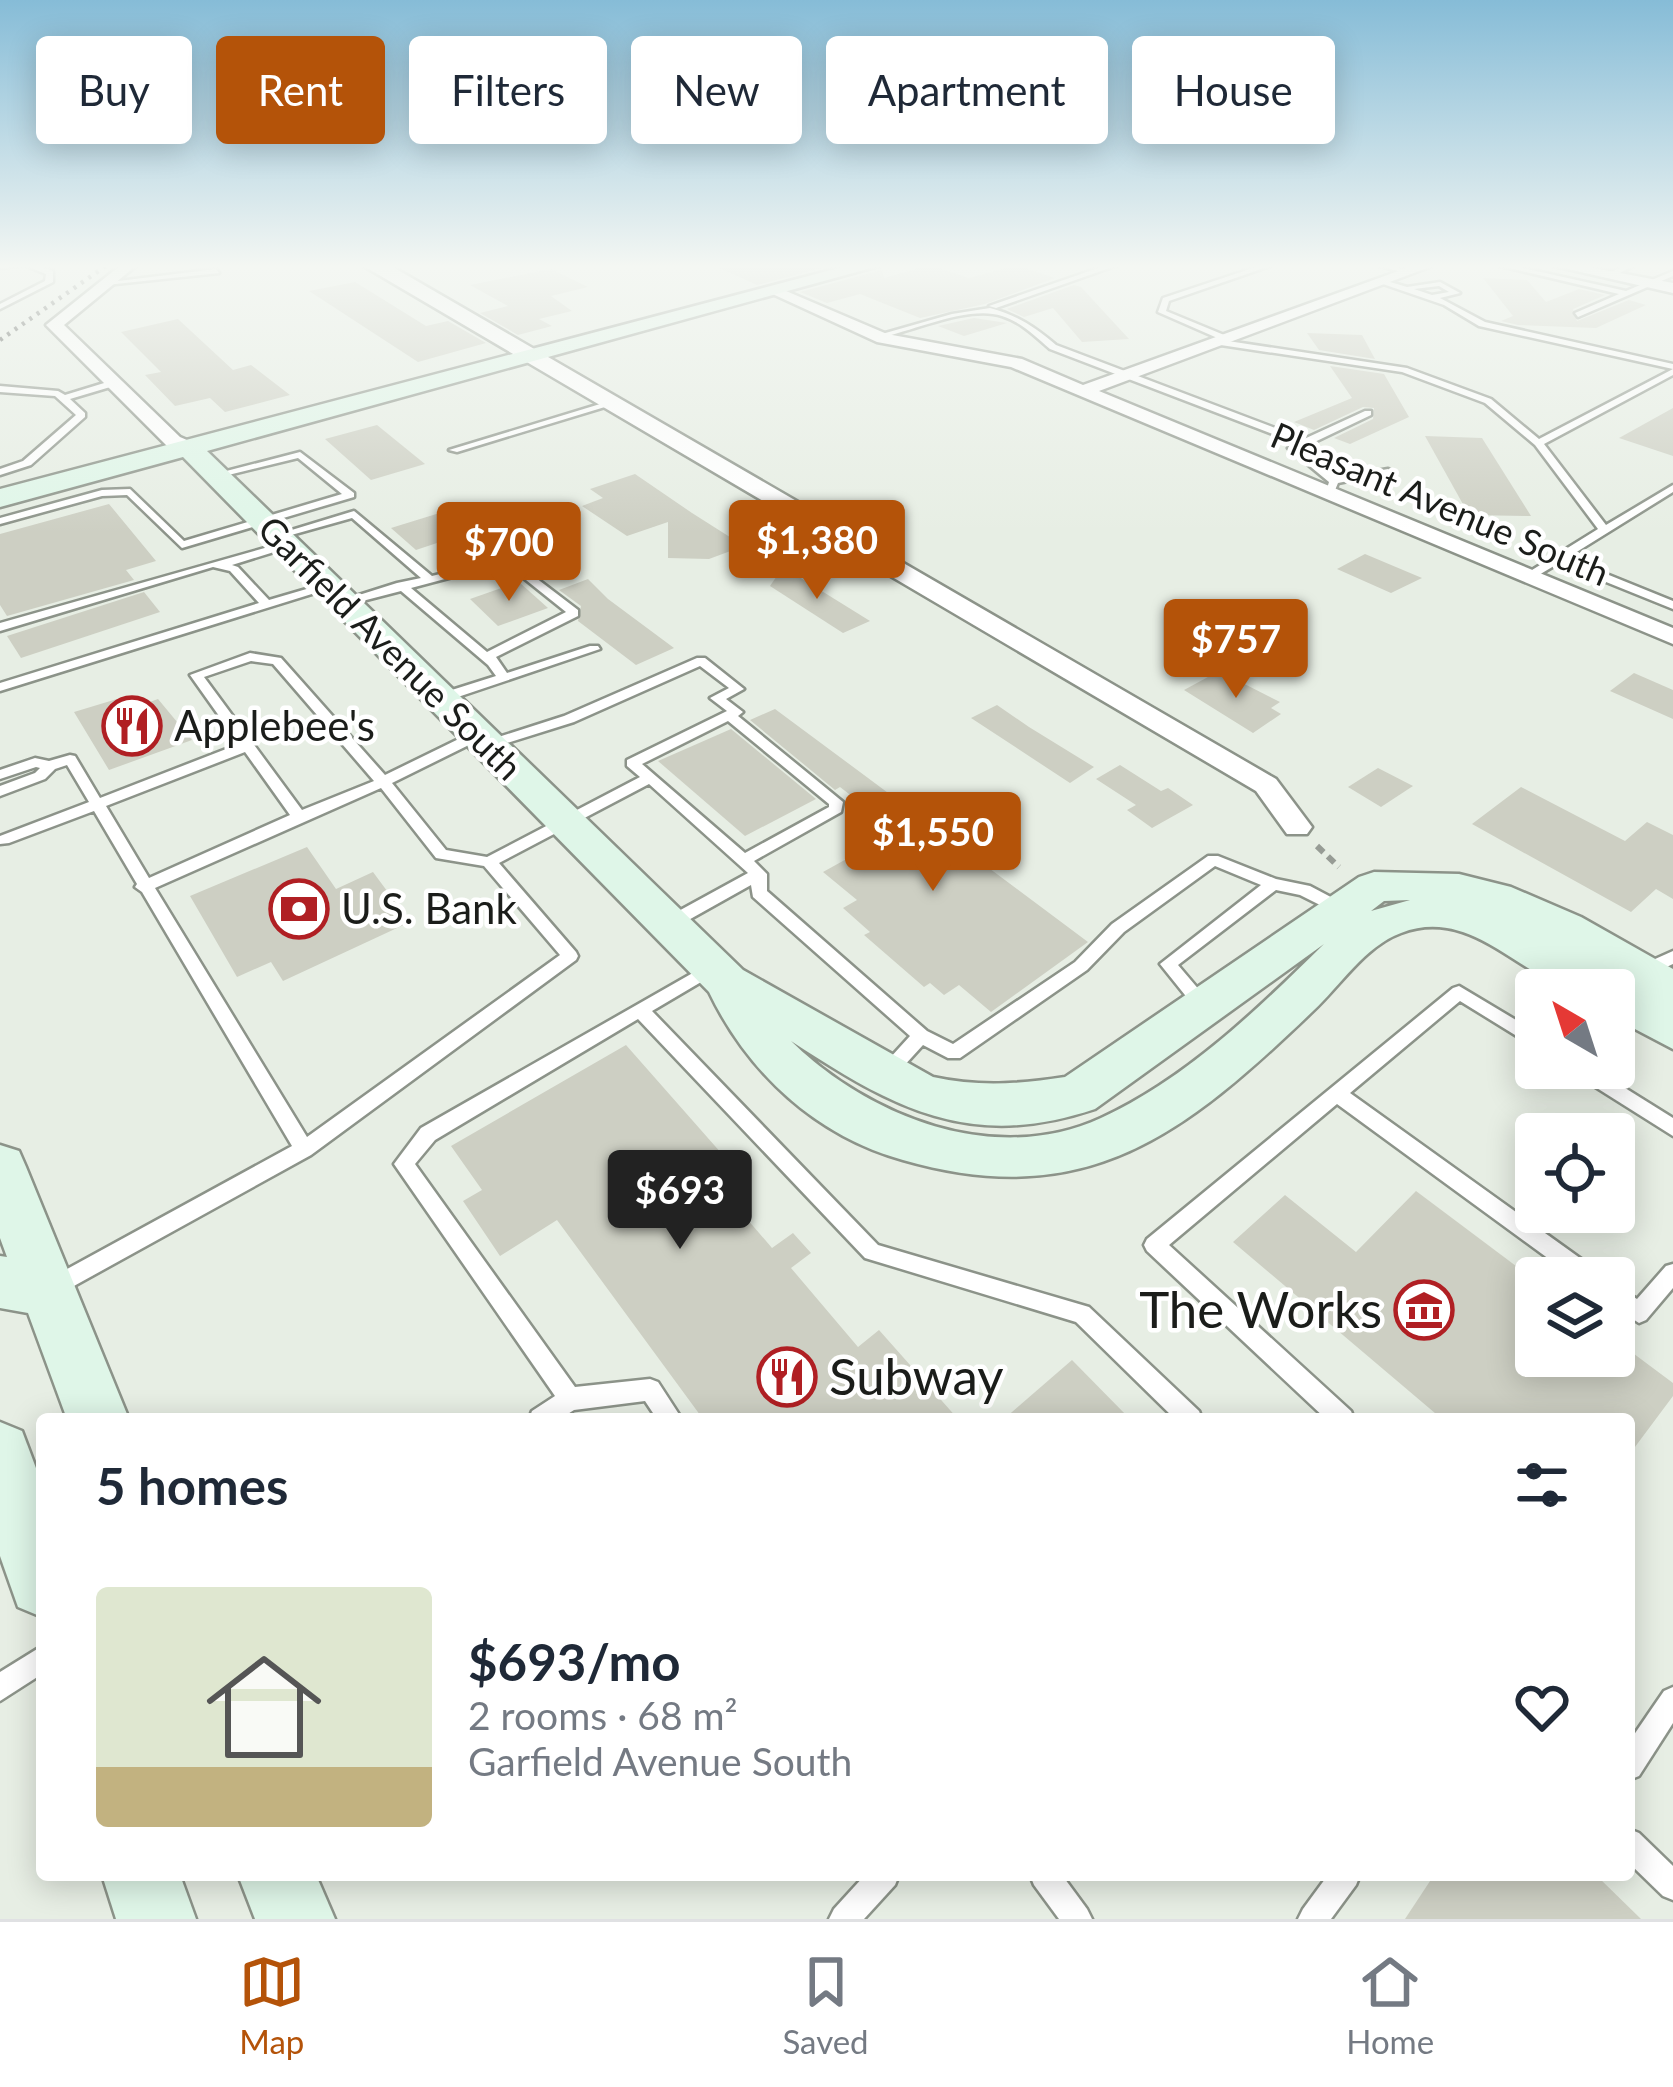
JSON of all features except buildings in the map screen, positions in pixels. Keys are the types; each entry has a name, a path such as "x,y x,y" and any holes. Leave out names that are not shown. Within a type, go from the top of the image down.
{"street":[{"name":"Garfield Avenue South","path":"85,355 173,441 189,448 719,975 742,1016 793,1074 876,1130 936,1151 999,1159 1063,1158 1160,1112 1251,1041 1354,921"},
{"path":"0,499 537,355"},
{"name":"Pleasant Avenue South","path":"971,355 1016,363 1331,487 1673,637"},
{"path":"1083,391 1182,355"},
{"path":"532,356 1266,785 1297,827"},
{"path":"1354,921 1402,917 1437,899 1518,938 1637,984 1673,1031"},
{"name":"Garfield Avenue South","path":"719,975 772,1003 880,1080 963,1105 1025,1108 1077,1095 1203,1005 1354,921"},
{"path":"1203,1005 1251,1041"},
{"path":"0,1167 24,1286 95,1413"},
{"path":"0,1453 36,1564"},
{"path":"143,1881 156,1919"},
{"path":"279,1881 295,1919"}],"lane":[{"path":"1071,355 1300,441"},
{"path":"1310,355 1404,370 1496,406 1538,443 1604,530"},
{"path":"1602,355 1673,369"},
{"path":"1404,370 1426,360"},
{"path":"1538,443 1673,369"},
{"path":"0,389 65,398 114,383"},
{"path":"0,472 26,463 82,415 65,398"},
{"path":"454,450 613,403"},
{"path":"1368,413 1293,448 1331,487 1388,472"},
{"path":"0,627 203,566 224,564 325,502 350,494 308,457 268,461 216,476"},
{"path":"1528,577 1673,488"},
{"path":"0,521 118,490 137,495 182,544 275,534 354,514 429,578"},
{"path":"1557,558 1673,604"},
{"path":"224,564 264,602"},
{"path":"0,687 264,602 519,568 574,614 505,644 489,662"},
{"path":"401,585 503,677"},
{"path":"440,698 594,649"},
{"path":"299,818 196,675 250,657 277,661 441,854 489,862 650,778"},
{"path":"143,887 483,740 569,719 701,661 738,689 717,698 736,712 632,763 759,874"},
{"path":"729,715 836,802 836,809 743,861"},
{"path":"4,840 247,746"},
{"path":"0,790 70,759 304,1149"},
{"path":"0,775 35,762 50,766"},
{"path":"759,874 759,893 921,1036 954,1053 1081,966 1118,928 1213,860 1274,884 1304,890 1354,921"},
{"path":"24,1286 304,1149 570,956 489,862"},
{"path":"668,924 759,874"},
{"path":"1203,1005 1168,964 1274,884"},
{"path":"570,1399 404,1164 428,1134 640,1010 719,975"},
{"path":"1336,1413 1154,1245 1459,992 1515,1028"},
{"path":"640,1010 872,1252 1082,1315 1184,1413"},
{"path":"880,1080 921,1036"},
{"path":"1612,1089 1673,1128"},
{"path":"1337,1094 1562,1257"},
{"path":"1635,1310 1639,1313 1673,1273"},
{"path":"549,1413 570,1399 650,1390 667,1413"},
{"path":"0,1688 36,1663"},
{"path":"1635,1757 1673,1700"},
{"path":"1635,1849 1673,1886"},
{"path":"844,1919 879,1881"},
{"path":"1048,1881 1077,1919"},
{"path":"1313,1919 1342,1881"}],"place":[{"name":"Applebee's","path":"132,726"},
{"name":"U.S. Bank","path":"299,909"},
{"name":"The Works","path":"1424,1310"},
{"name":"Subway","path":"787,1377"}]}
